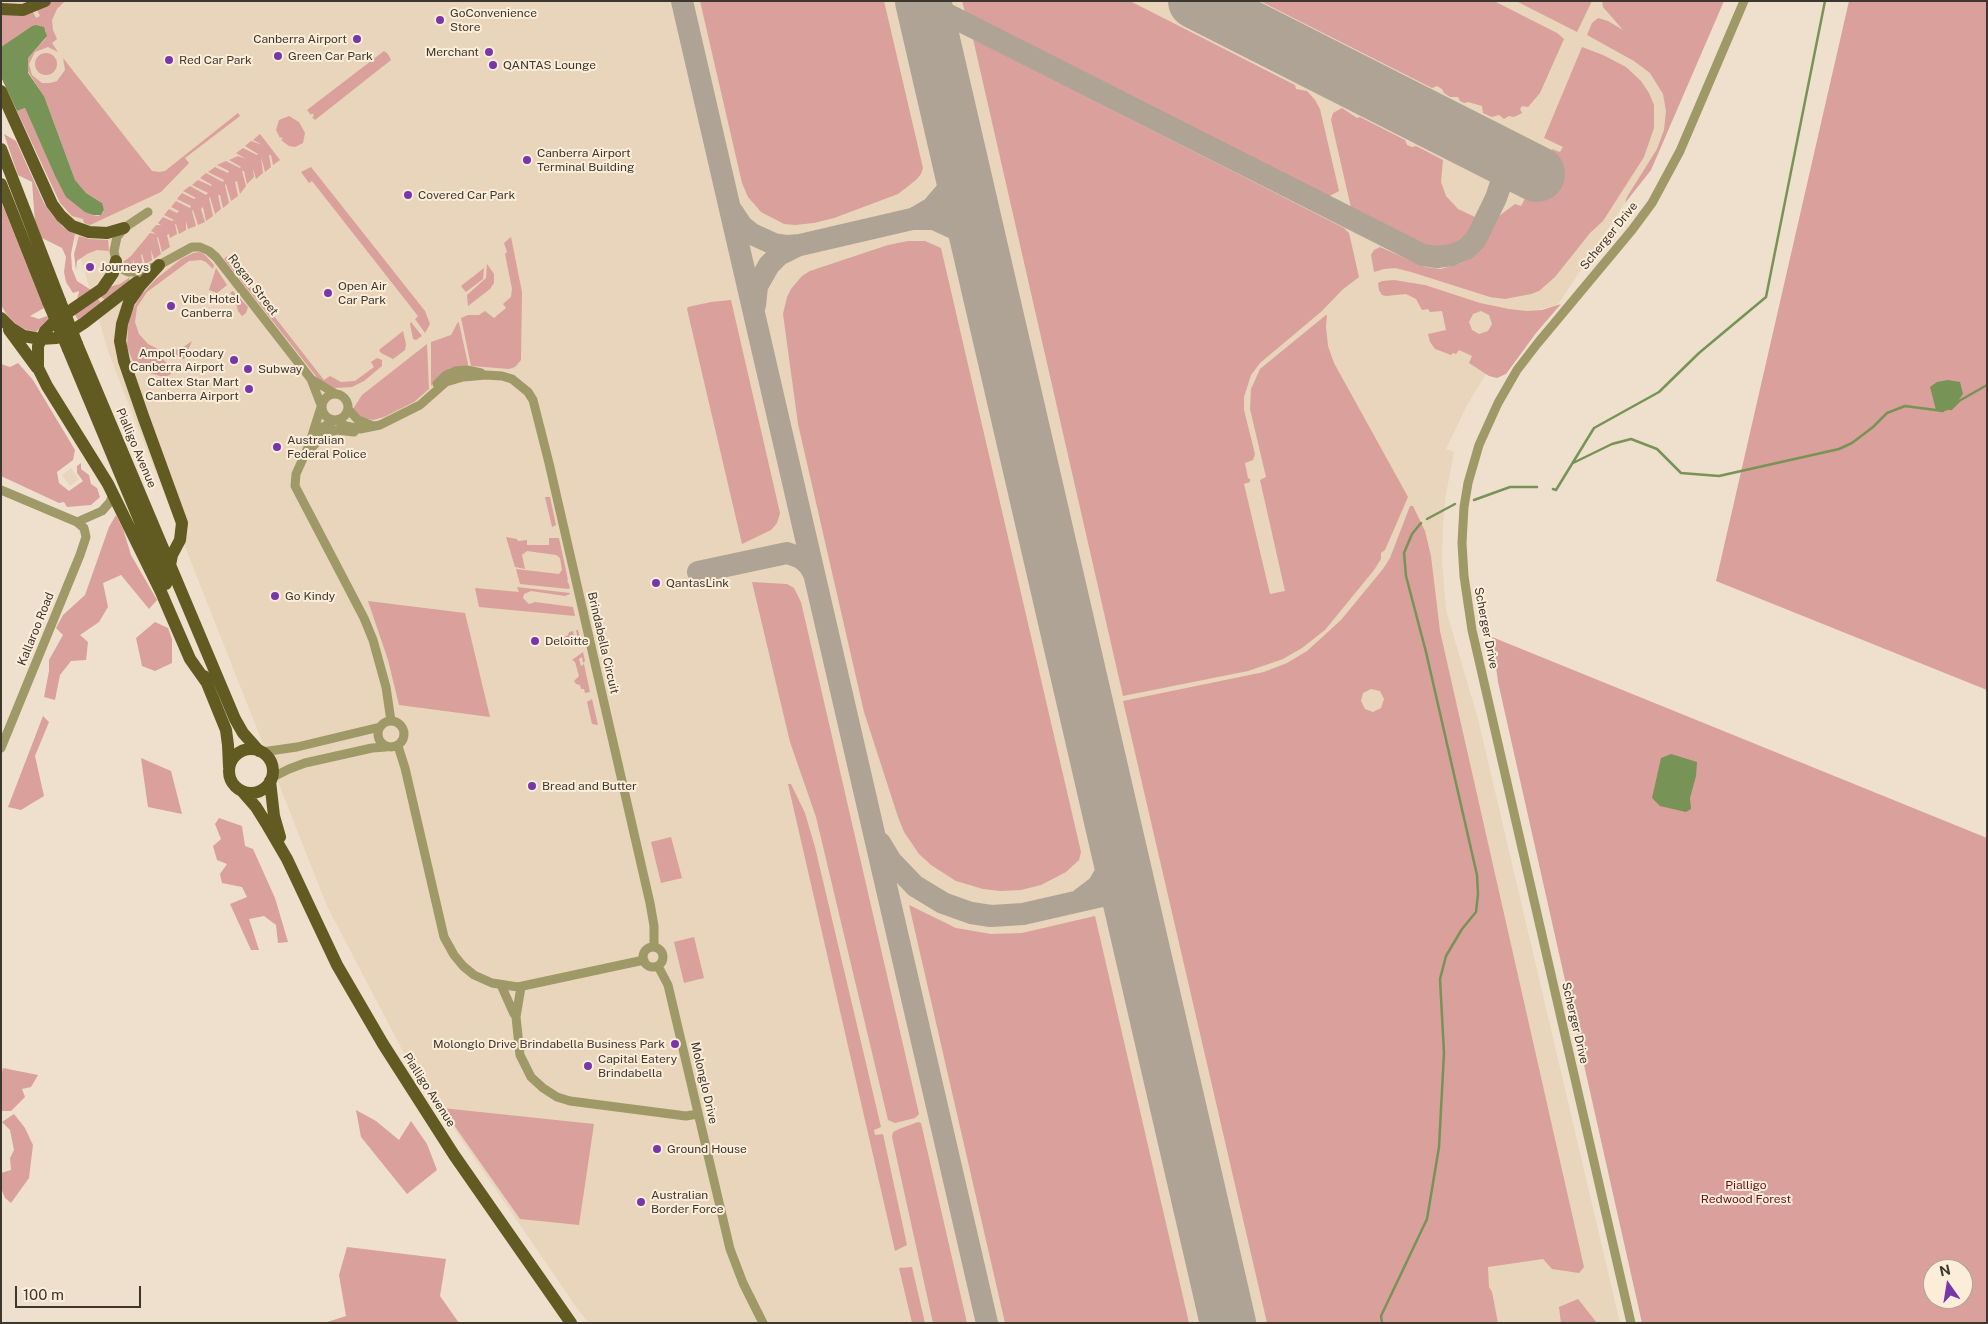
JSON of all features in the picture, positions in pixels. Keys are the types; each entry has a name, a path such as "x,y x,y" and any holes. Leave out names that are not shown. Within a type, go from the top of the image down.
{"main road":[{"path":"1,9 24,10 46,1"},
{"path":"1,91 52,204 61,216 72,226 89,232 107,233 124,228"},
{"name":"Pialligo Avenue","path":"1,149 54,301"},
{"name":"Pialligo Avenue","path":"1,184 170,565 235,719 260,752"},
{"path":"42,377 37,358 40,339 54,322 102,289 113,273 116,261"},
{"path":"2,318 20,334 40,339 56,338 73,331 159,265"},
{"path":"159,265 140,286 129,302 122,324 120,341 124,361 142,416 182,523 181,537 171,557 170,565"},
{"path":"2,318 97,464 162,592 183,644 207,682"},
{"name":"Pialligo Avenue","path":"73,346 226,730 229,767"},
{"path":"251,749 260,752 271,764 271,779 258,792 242,791 232,784 229,767 235,756 242,751 251,749"},
{"name":"Pialligo Avenue","path":"271,779 274,816 286,859"},
{"name":"Pialligo Avenue","path":"242,791 260,812 286,859 337,965 383,1044 449,1147 571,1323"}],"street":[{"name":"Scherger Drive","path":"1631,1323 1472,630 1464,576 1462,543 1464,507 1479,445 1491,417 1512,379 1545,333 1632,230 1666,178 1680,151 1744,1"},
{"path":"148,212 124,228 114,244 116,261 121,269 130,273 143,271 159,265"},
{"name":"Rogan Street","path":"159,265 186,249 195,246 206,249 216,257 311,379 321,406"},
{"name":"Brindabella Circuit","path":"335,421 346,426 360,428 376,426 420,405 430,395 439,380 452,372 467,370 512,379 528,392 533,400 648,895 654,926 654,947"},
{"name":"Rogan Street","path":"311,379 336,394"},
{"path":"310,445 321,406 327,396 336,394 345,399 348,409 355,418 361,422 376,426"},
{"path":"321,406 325,416 335,421"},
{"path":"348,409 344,417 323,426 310,445 295,476 295,488 364,618 373,640 386,687 391,721"},
{"path":"305,454 322,436 330,432 337,430 356,432 376,426"},
{"path":"1,490 77,522 102,511 110,502 113,494"},
{"name":"Kallaroo Road","path":"1,748 85,544 85,531 77,522"},
{"path":"260,752 297,747 380,727 391,721 398,723 404,731 404,738 398,746 372,748 305,763 271,779"},
{"path":"380,727 379,740 386,747"},
{"path":"398,746 405,768 444,937 454,955 464,966 482,979 500,985 521,987 644,960"},
{"path":"654,947 660,950 664,957 658,966 650,967 644,960 646,950 654,947"},
{"name":"Molonglo Drive","path":"658,966 668,985 730,1249 743,1283 764,1322"},
{"path":"500,985 508,998 516,1022 520,1055 527,1071 536,1083 557,1097 570,1101 686,1116 698,1114"},
{"path":"516,1022 521,987"}],"shaded area":[{"name":"Canberra Airport","path":"1,1 1724,1 1651,170 1625,203 1557,305 1535,311 1493,363 1467,405 1446,449 1454,452 1446,494 1443,524 1442,560 1446,610 1478,719 1620,1323 589,1323 409,1063 327,906 109,354 43,131 1,42"},
{"path":"36,25 44,27 47,36 28,58 28,73 44,96 75,180 86,193 102,203 104,210 101,215 85,212 66,197 25,108 17,111 1,77 1,47"},
{"path":"1948,380 1960,382 1963,394 1952,409 1941,412 1936,410 1930,387 1937,382"},
{"path":"71,468 79,479 70,486 62,475"},
{"path":"1671,754 1697,762 1696,776 1690,798 1691,809 1686,812 1660,806 1652,798 1661,758"}],"green space":[{"path":"53,1 65,1 57,9 52,20 53,30 57,39 52,43 58,52 48,47 35,52 29,64 32,75 42,83 57,81 65,70 63,58 152,171 165,171 238,113 240,116 185,158 189,163 161,192 90,225 84,223 83,219 72,216 60,203 17,111 25,108 58,182 69,199 92,215 98,216 103,213 104,210 101,202 86,193 75,180 44,96 27,70 28,58 46,38 46,31 41,26 32,26 1,47 1,14 33,12 36,18 40,16 37,10"},
{"path":"700,1 884,1 923,168 921,174 898,194 834,218 814,223 784,224 761,212 748,197 742,183"},
{"path":"962,1 1130,1 1295,85 1296,89 1307,91 1320,109 1339,191 1326,198 1090,79 1090,76 1087,74 1084,77 966,16"},
{"path":"1260,1 1494,1 1557,33 1564,39 1540,93 1528,107 1522,106 1520,109 1522,113 1504,119 1499,115 1492,117 1483,113 1482,106 1468,102 1464,103 1458,97 1450,97 1437,86 1432,88"},
{"path":"1516,1 1592,1 1577,32"},
{"path":"1602,1 1724,1 1651,170 1625,203 1657,149 1664,130 1666,111 1663,94 1650,73 1634,61 1587,35 1592,23 1598,18 1608,21 1623,30 1603,7"},
{"path":"1849,1 1987,1 1987,690 1716,581"},
{"path":"973,39 1344,228 1349,233 1359,277 1260,363 1251,375 1244,397 1244,410 1255,454 1253,460 1245,463 1250,482 1244,484 1270,594 1285,591 1260,480 1266,477 1250,409 1251,389 1260,369 1326,315 1328,346 1334,363 1408,497 1385,550 1381,553 1381,559 1374,570 1325,630 1302,648 1283,659 1248,671 1123,696"},
{"path":"1582,47 1626,67 1641,81 1654,105 1654,128 1644,157 1603,221 1590,233 1555,277 1539,291 1505,299 1490,297 1395,268 1374,272 1371,255 1374,250 1380,247 1425,267 1441,269 1462,263 1475,255 1482,247 1499,216 1515,204 1521,206 1552,149 1560,152 1563,147 1544,138"},
{"path":"384,51 391,60 315,120 312,117 314,116 312,113 311,115 307,110"},
{"path":"46,53 54,56 57,64 54,72 46,75 38,72 35,64 38,56"},
{"path":"1342,108 1357,118 1360,117 1405,140 1407,145 1416,146 1443,160 1441,182 1446,196 1458,209 1477,218 1474,228 1465,240 1448,250 1430,250 1352,212 1331,120 1333,113"},
{"path":"289,116 299,122 305,133 303,143 295,147 289,146 281,140 283,139 280,138 276,130 279,120"},
{"path":"4,134 16,141 44,203 53,216 63,227 75,234 71,254 72,269 77,281 91,290 70,306 69,304 77,299 79,291 73,293 66,282 64,272 66,257 62,248 42,238 35,222 32,182 18,175"},
{"path":"260,134 280,160 273,165 271,155 269,155 271,167 265,172 261,157 263,173 256,179 253,168 254,177 247,184 244,171 242,171 246,186 240,194 237,181 235,182 238,196 231,201 226,184 229,203 223,208 220,195 218,195 221,209 215,214 209,198 213,216 206,221 203,207 201,209 205,222 198,225 193,210 196,226 188,229 186,221 186,230 179,234 175,224 177,234 170,238 169,234 167,235 170,247 162,252 158,237 161,254 154,259 151,250 151,261 145,264 142,254 143,265 135,267 133,259 133,267 125,265 123,262 131,256 150,233 156,234 151,231 156,225 161,225 158,223 163,217 174,220 164,215 169,209 177,213 179,211 171,207 176,201 190,208 191,206 177,199 182,193 194,199 196,198 183,191 190,186 206,195 208,193 192,185 198,180 211,186 200,178 206,173 223,182 224,180 208,172 215,167 228,173 229,171 217,165 226,161 240,168 229,160 238,156 246,159 236,153 243,148 257,155 245,146 251,141 263,145 253,140"},
{"path":"311,167 425,311 430,324 425,333 415,319 418,316 312,181 309,183 301,172"},
{"path":"1,201 44,308 30,316 39,319 47,316 49,319 36,332 17,325 7,315 1,305"},
{"path":"79,236 89,239 108,240 109,251 97,250 87,254 77,261 76,270 74,254"},
{"path":"511,237 522,292 521,360 515,367 509,369 471,366 461,318 468,315 479,315 485,311 494,318 506,308 503,304 511,297 512,289 504,243"},
{"path":"908,241 925,241 941,248 1081,852 1079,860 1066,872 1041,885 1021,890 1000,891 983,889 956,881 931,865 919,854 904,832 864,712 798,424 783,314 791,289 802,276 810,271 888,245"},
{"path":"200,252 214,265 213,269 201,260 189,261 147,292 137,307 135,322 139,334 148,344 158,349 161,357 173,370 170,375 164,377 145,372 134,364 127,347 131,313 141,295 156,279 181,259"},
{"path":"227,256 324,380 330,376 341,382 355,381 374,367 371,362 377,358 382,360 382,366 364,381 352,387 335,388 319,380 224,259"},
{"path":"487,264 494,274 494,283 490,289 468,306 467,295 486,278"},
{"path":"216,268 227,285 217,293 209,290"},
{"path":"484,268 483,279 466,292 461,286"},
{"path":"130,277 129,281 105,300 101,297 100,295 109,287 120,284"},
{"path":"1394,280 1425,285 1480,303 1509,309 1542,310 1561,304 1536,333 1506,374 1497,378 1489,376 1469,363 1472,356 1459,350 1456,354 1453,353 1451,355 1435,349 1430,342 1428,334 1446,330 1442,311 1430,312 1428,309 1422,310 1416,299 1406,294 1382,295 1378,283","holes":["1481,311 1489,315 1492,324 1488,331 1479,334 1472,330 1469,322 1473,314"]},
{"path":"233,291 248,307 246,313 242,316 238,311 235,299 230,293"},
{"path":"98,299 101,303 78,320 74,313"},
{"path":"731,300 780,513 777,523 771,530 742,544 687,309 688,307 711,302"},
{"path":"411,322 422,336 416,340 413,339"},
{"path":"458,322 468,364 467,366 450,368 431,386 431,342 451,335"},
{"path":"403,331 406,344 405,350 393,359 381,353 379,350"},
{"path":"192,341 184,359 170,351 182,348"},
{"path":"427,344 429,389 414,402 384,417 373,420 362,418 353,409 362,395"},
{"path":"18,363 33,380 75,450 73,460 57,472 59,483 69,491 83,481 77,473 77,466 81,463 81,469 89,475 91,484 97,488 100,497 91,505 67,507 64,502 59,503 1,476 1,364 10,367"},
{"path":"545,497 550,497 556,525 552,527"},
{"path":"1410,506 1413,506 1425,531 1431,556 1440,631 1584,1267 1579,1273 1552,1269 1543,1259 1488,1267 1489,1287 1492,1292 1498,1323 1267,1323 1123,701 1264,672 1287,663 1307,651 1341,620 1390,558","holes":["1371,689 1380,691 1384,699 1381,708 1373,712 1365,709 1361,701 1363,693"]},
{"path":"116,515 123,529 131,555 157,600 149,609 121,575 103,583 108,607 99,622 80,635 88,642 86,660 71,661 60,675 55,700 44,697 49,660 63,635 56,628 63,615 85,595 109,527"},
{"path":"506,537 517,539 518,541 527,540 527,545 549,545 549,538 559,538 569,589 520,584 516,569 559,574 562,570 560,558 556,555 527,551 522,555 525,569 515,567"},
{"path":"752,582 787,584 794,588 801,602 919,1114 915,1118 895,1123 888,1120 816,817 790,742"},
{"path":"517,587 570,593 565,596 531,591 524,594 523,598 529,604 535,602 573,607 575,616 479,607 475,588 519,592"},
{"path":"368,601 465,613 490,717 399,705 388,660"},
{"path":"155,622 168,628 172,639 172,663 155,671 142,666 136,638"},
{"path":"576,630 578,630 581,641 571,647 570,642 564,640 564,637 573,631 575,641 578,639"},
{"name":"Pialligo Redwood Forest","path":"1492,637 1987,838 1987,1323 1642,1323 1498,682"},
{"path":"583,652 585,661 583,663 582,657 579,659 581,666 584,664 590,692 585,693 584,689 581,689 580,685 574,681 579,676 575,662 572,660"},
{"path":"592,699 598,725 592,724 587,702"},
{"path":"43,716 49,722 35,756 44,796 21,810 8,807"},
{"path":"141,758 171,771 182,814 148,807"},
{"path":"788,784 791,784 805,813 815,847 881,1127 874,1130 875,1135 883,1134 907,1245 895,1251"},
{"path":"219,818 242,826 245,846 253,849 275,898 288,942 278,943 276,925 264,916 249,919 259,950 251,950 230,904 247,897 242,887 222,883 220,874 227,864 217,860 213,846 221,839 215,824"},
{"path":"671,837 682,878 661,883 651,842"},
{"path":"909,905 956,928 991,934 1022,933 1095,916 1189,1323 1005,1323"},
{"path":"694,937 704,978 684,983 674,942"},
{"path":"3,1068 38,1075 31,1087 22,1089 25,1097 11,1111 2,1111 1,1076"},
{"path":"442,1108 594,1124 579,1225 520,1219"},
{"path":"356,1110 376,1121 399,1140 411,1121 427,1144 437,1170 407,1194 361,1137"},
{"path":"14,1114 25,1128 33,1145 29,1178 11,1203 5,1198 1,1188 1,1173 11,1170 10,1158 14,1150 10,1130 2,1122"},
{"path":"918,1122 921,1123 967,1323 933,1323 892,1137 893,1132"},
{"path":"347,1247 446,1259 440,1296 459,1323 324,1323 346,1316 339,1275"},
{"path":"912,1267 925,1323 912,1323 899,1268"},
{"path":"1578,1299 1597,1323 1561,1323 1559,1307"}],"waterway":[{"path":"1553,489 1556,490 1594,428 1659,392 1699,353 1766,297 1825,1"},
{"path":"1951,409 1959,401 1987,385"},
{"path":"1573,463 1612,444 1631,439 1657,449 1681,473 1719,476 1839,449 1852,443 1873,427 1887,413 1905,406 1943,411"},
{"path":"1474,500 1510,487 1537,487"},
{"path":"1427,519 1455,504"},
{"path":"1382,1323 1381,1316 1427,1219 1439,1147 1444,1053 1440,979 1446,956 1462,929 1476,912 1478,894 1477,875 1426,652 1406,576 1404,553 1412,534 1421,523"}],"taxiway":[{"path":"682,1 987,1323"},
{"path":"914,1 929,29"},
{"path":"921,1 1423,255 1437,257 1452,255 1466,249 1476,239 1496,198 1503,177 1499,165 1489,150"},
{"path":"913,219 932,208 950,187 957,166 956,146"},
{"path":"732,211 742,226 752,234 774,244 787,246 800,245 912,219 934,219 962,232 975,245 982,256"},
{"path":"755,305 757,286 769,265 779,255 799,245"},
{"path":"698,572 787,553 801,558 809,565 814,574"},
{"path":"1081,899 1098,886 1110,866 1115,847 1115,832"},
{"path":"880,843 891,861 915,886 943,903 971,913 991,916 1023,914 1128,890"}],"runway":[{"path":"923,1 1228,1323"},
{"path":"1196,1 1537,174"}],"place":[{"name":"GoConvenience Store","path":"440,20"},
{"name":"Canberra Airport","path":"357,39"},
{"name":"Merchant","path":"489,52"},
{"name":"Green Car Park","path":"278,56"},
{"name":"Red Car Park","path":"169,60"},
{"name":"QANTAS Lounge","path":"493,65"},
{"name":"Canberra Airport Terminal Building","path":"527,160"},
{"name":"Covered Car Park","path":"408,195"},
{"name":"Journeys","path":"90,267"},
{"name":"Open Air Car Park","path":"328,293"},
{"name":"Vibe Hotel Canberra","path":"171,306"},
{"name":"Ampol Foodary Canberra Airport","path":"234,360"},
{"name":"Subway","path":"248,369"},
{"name":"Caltex Star Mart Canberra Airport","path":"249,389"},
{"name":"Australian Federal Police","path":"277,447"},
{"name":"QantasLink","path":"656,583"},
{"name":"Go Kindy","path":"275,596"},
{"name":"Deloitte","path":"535,641"},
{"name":"Bread and Butter","path":"532,786"},
{"name":"Molonglo Drive Brindabella Business Park","path":"675,1044"},
{"name":"Capital Eatery Brindabella","path":"588,1066"},
{"name":"Ground House","path":"657,1149"},
{"name":"Australian Border Force","path":"641,1202"}]}
